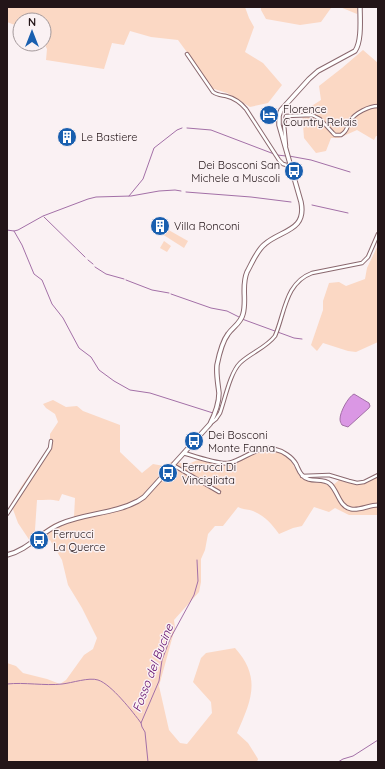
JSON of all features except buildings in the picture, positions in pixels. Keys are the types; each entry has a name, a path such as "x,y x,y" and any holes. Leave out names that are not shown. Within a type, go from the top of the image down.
{"main road":[{"path":"7,555 22,549 62,523 73,519 97,515 138,501 210,424 216,413 218,401 217,368 222,348 229,333 241,318 244,308 245,277 258,251 266,243 293,228 300,218 302,206 279,122 281,110 318,71 350,55 357,48 359,40 360,7"}],"street":[{"path":"187,54 214,94 232,98 244,107 275,154 283,164 290,166"},
{"path":"287,154 284,124 286,116 312,115 320,119 335,135 341,134 348,128 353,117 369,108 378,106"},
{"path":"210,424 220,413 237,368 245,360 271,341 277,331 288,296 298,282 305,276 312,273 362,263 368,257 378,234"},
{"path":"7,514 50,448 51,441"},
{"path":"184,453 225,464 262,449 273,449 292,458 302,476 307,479 329,483 334,488 340,501 349,509 378,505"},
{"path":"173,465 219,492"},
{"path":"302,476 329,475 357,483 364,482 378,475"}],"shaded area":[{"path":"7,7 245,7 254,27 245,52 263,63 282,85 268,103 250,107 227,93 211,88 178,40 151,37 130,31 124,45 112,43 104,69 46,60 47,52 52,52 52,12 12,12 12,24 7,22"},
{"path":"261,7 335,7 331,8 321,22 300,25 266,19"},
{"path":"340,7 358,7 357,14"},
{"path":"363,50 378,63 378,136 376,136 374,140 357,130 339,138 331,138 326,151 316,153 304,138 302,112 321,100 319,86"},
{"path":"165,228 188,241 184,248 162,234"},
{"path":"164,241 171,246 167,252 160,248"},
{"path":"378,245 378,342 356,352 323,343 317,351 311,345 323,310 323,301 329,283 339,282 346,286 365,279 367,268"},
{"path":"354,394 369,403 370,406 348,427 342,425 340,416 347,401"},
{"path":"53,400 66,407 77,406 83,411 120,425 120,452 142,473 153,464 164,466 173,461 188,464 197,460 233,463 261,451 273,450 289,458 301,477 305,480 321,483 331,487 339,480 358,484 378,476 378,515 349,515 335,508 329,512 314,507 302,526 279,534 261,515 238,507 223,526 215,526 208,534 205,550 201,559 201,582 199,592 174,620 175,628 159,686 169,730 180,743 187,744 212,713 211,702 193,682 201,658 206,653 235,648 249,669 251,680 250,700 237,733 248,743 258,759 257,762 7,762 7,663 16,666 23,673 60,684 66,680 84,655 93,649 97,638 82,608 68,585 62,560 50,540 34,547 18,523 11,504 50,445 50,434 58,422 55,414 43,404","holes":["62,494 75,498 74,517 53,524 37,535 35,530 37,500 59,501"]}],"waterway":[{"path":"129,196 143,179 154,148 177,130 182,128"},
{"path":"187,128 211,130 274,154"},
{"path":"277,155 286,156"},
{"path":"289,156 311,160 350,172"},
{"path":"7,230 18,230 43,216 96,197 131,196 159,191 181,191"},
{"path":"186,192 291,202"},
{"path":"312,205 348,213"},
{"path":"44,217 85,257"},
{"path":"14,231 22,245 34,274 42,280 52,304 63,318 79,348 91,357 99,370 130,390 150,393 213,413"},
{"path":"88,260 93,264"},
{"path":"95,267 106,274 124,279"},
{"path":"126,280 152,290 169,293"},
{"path":"171,294 211,308 227,311 239,317"},
{"path":"242,319 294,338 302,339"},
{"name":"Fosso del Bucine","path":"148,762 145,732 141,723 159,681 162,660 170,639 194,595 198,581 197,560"},
{"path":"7,684 55,684 94,679 98,680 115,692 141,723"},
{"path":"338,762 353,756 378,740"}],"place":[{"name":"Florence Country Relais","path":"269,115"},
{"name":"Le Bastiere","path":"67,137"},
{"name":"Dei Bosconi San Michele a Muscoli","path":"294,171"},
{"name":"Villa Ronconi","path":"160,226"},
{"name":"Dei Bosconi Monte Fanna","path":"194,441"},
{"name":"Ferrucci Di Vincigliata","path":"168,473"},
{"name":"Ferrucci La Querce","path":"39,540"}]}
